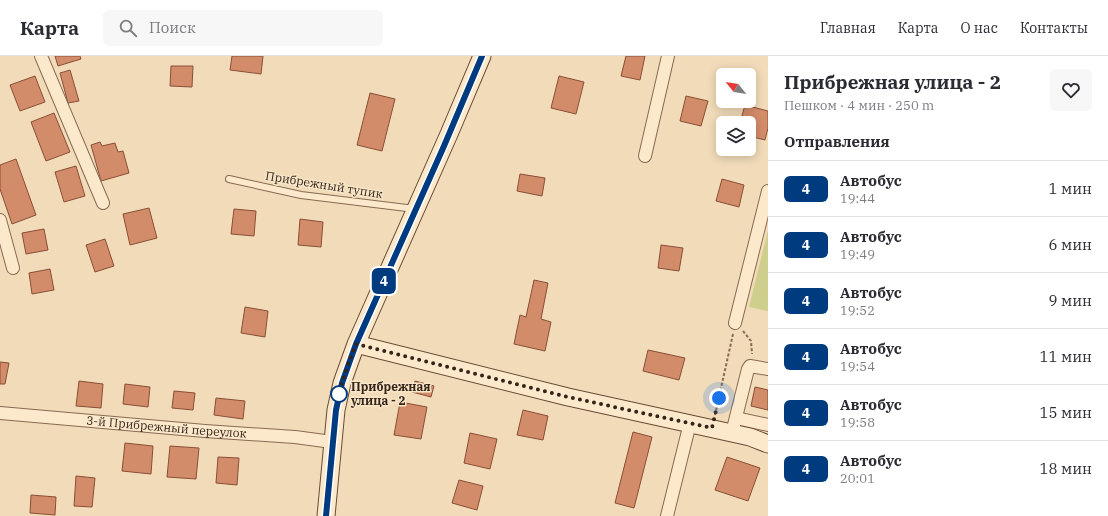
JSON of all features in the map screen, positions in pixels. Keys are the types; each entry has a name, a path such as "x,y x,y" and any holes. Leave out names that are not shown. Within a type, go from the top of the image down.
{"street":[{"path":"41,56 103,203"},
{"path":"326,516 332,442 338,396 347,367 482,56"},
{"path":"645,156 668,56"},
{"path":"736,323 768,192"},
{"path":"0,220 13,268"},
{"path":"356,344 568,397 712,428 734,425 768,425"},
{"path":"734,425 748,369 750,366 754,366 768,369"},
{"name":"3-й Прибрежный переулок","path":"0,413 205,431 295,437 332,442"},
{"path":"667,516 690,423"},
{"path":"734,425 750,437 768,444"}],"lane":[{"name":"Прибрежный тупик","path":"228,180 301,194 416,209"}],"path":[{"path":"736,323 751,341 754,366"},
{"path":"712,428 736,323"}],"green space":[{"path":"768,230 768,311 749,307"}],"building":[{"path":"55,56 80,56 81,59 58,66"},
{"path":"232,56 263,56 261,74 230,70"},
{"path":"626,56 645,56 640,80 621,76"},
{"path":"171,66 193,66 192,87 170,86"},
{"path":"70,70 79,101 68,103 60,73"},
{"path":"35,76 45,102 20,111 10,85"},
{"path":"559,76 584,82 576,114 551,108"},
{"path":"370,93 395,99 382,151 357,145"},
{"path":"686,96 708,101 701,126 680,121"},
{"path":"744,108 756,108 768,111 768,128 765,140 756,138 756,116 742,116"},
{"path":"54,113 70,152 46,161 31,122"},
{"path":"100,142 102,146 115,143 118,152 123,151 129,173 101,181 91,145"},
{"path":"16,159 36,215 12,224 0,189 0,165"},
{"path":"76,166 85,196 64,202 55,172"},
{"path":"520,174 545,178 542,196 517,191"},
{"path":"722,179 744,185 739,207 716,201"},
{"path":"149,208 157,238 130,245 123,214"},
{"path":"234,209 256,211 254,236 231,234"},
{"path":"300,219 323,222 321,247 298,245"},
{"path":"44,229 48,250 26,254 22,233"},
{"path":"105,239 114,266 95,272 86,245"},
{"path":"661,245 683,248 679,271 658,268"},
{"path":"50,269 54,290 32,294 29,273"},
{"path":"534,280 548,283 541,319 551,322 545,351 514,344 520,315 526,317"},
{"path":"245,307 268,311 265,337 241,333"},
{"path":"648,350 685,358 679,380 643,371"},
{"path":"0,362 9,363 5,384 0,384"},
{"path":"79,381 103,384 101,408 76,406"},
{"path":"415,381 434,386 431,397 412,392"},
{"path":"125,384 150,387 148,407 123,404"},
{"path":"755,387 768,390 768,410 751,406"},
{"path":"174,391 195,393 193,410 172,408"},
{"path":"216,398 245,401 243,419 214,415"},
{"path":"400,402 427,407 421,439 394,435"},
{"path":"523,410 548,416 543,440 517,435"},
{"path":"633,432 652,437 634,508 615,503"},
{"path":"470,433 497,439 490,469 464,463"},
{"path":"125,443 153,446 151,474 122,471"},
{"path":"170,446 199,448 196,479 167,477"},
{"path":"218,457 239,458 237,485 216,483"},
{"path":"727,457 760,468 748,501 715,490"},
{"path":"76,476 95,478 92,507 74,506"},
{"path":"459,480 483,486 477,510 452,503"},
{"path":"31,495 56,497 55,515 30,513"}],"bus line":[{"name":"4","path":"326,516 336,410 338,396 347,367 482,56"}],"place":[{"name":"Прибрежная улица - 2","path":"339,394"}],"route":[{"path":"339,394 338,396 356,344 479,376 568,397 712,428 719,398"}]}
